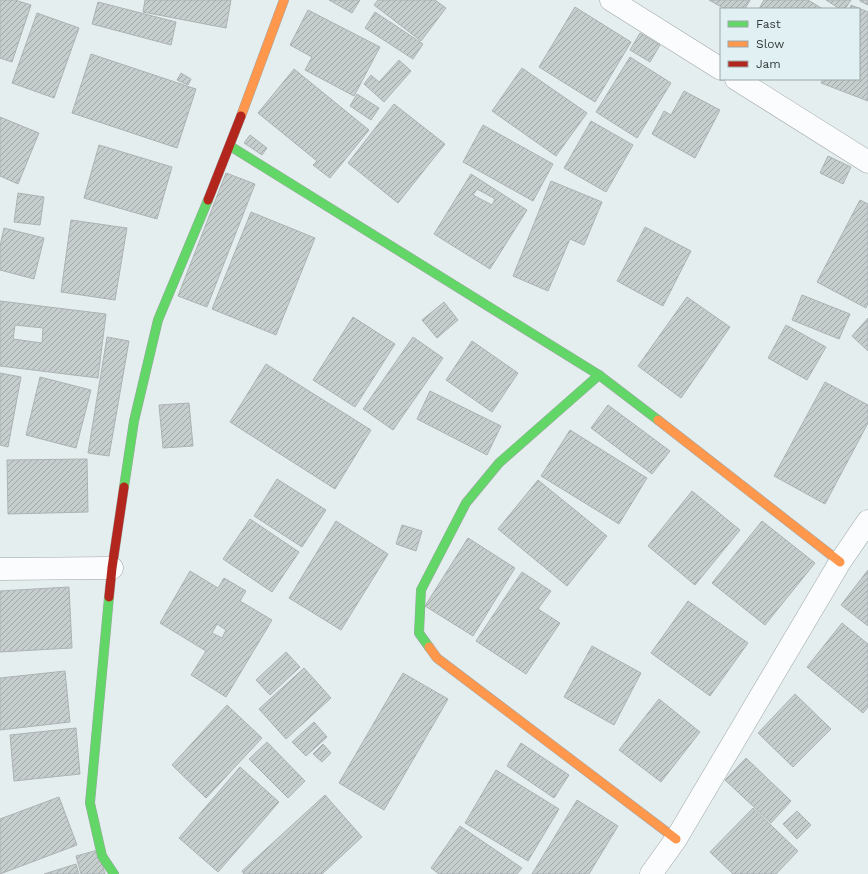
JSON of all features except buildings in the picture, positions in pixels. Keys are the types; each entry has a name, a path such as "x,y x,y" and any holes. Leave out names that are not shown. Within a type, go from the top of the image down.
{"street":[{"path":"114,874 102,856 90,803 112,568 134,421 158,320 230,146 284,0"},
{"path":"611,0 720,69"},
{"path":"738,80 868,162"},
{"path":"230,146 599,375 840,562"},
{"path":"599,375 499,463 466,503 421,590 419,633 437,658 676,840"},
{"path":"651,874 676,840 840,562 868,521"},
{"path":"0,569 112,568"}],"traffic: fast":[{"path":"230,146 599,375 658,420"},
{"path":"124,487 134,421 158,320 208,200"},
{"path":"429,647 419,633 421,590 466,503 499,463 599,375"},
{"path":"109,597 90,803 102,856 114,874"}],"traffic: slow":[{"path":"241,116 284,0"},
{"path":"658,420 840,562"},
{"path":"429,647 437,658 676,839"}],"traffic: jam":[{"path":"208,200 241,116"},
{"path":"109,597 124,487"}]}
